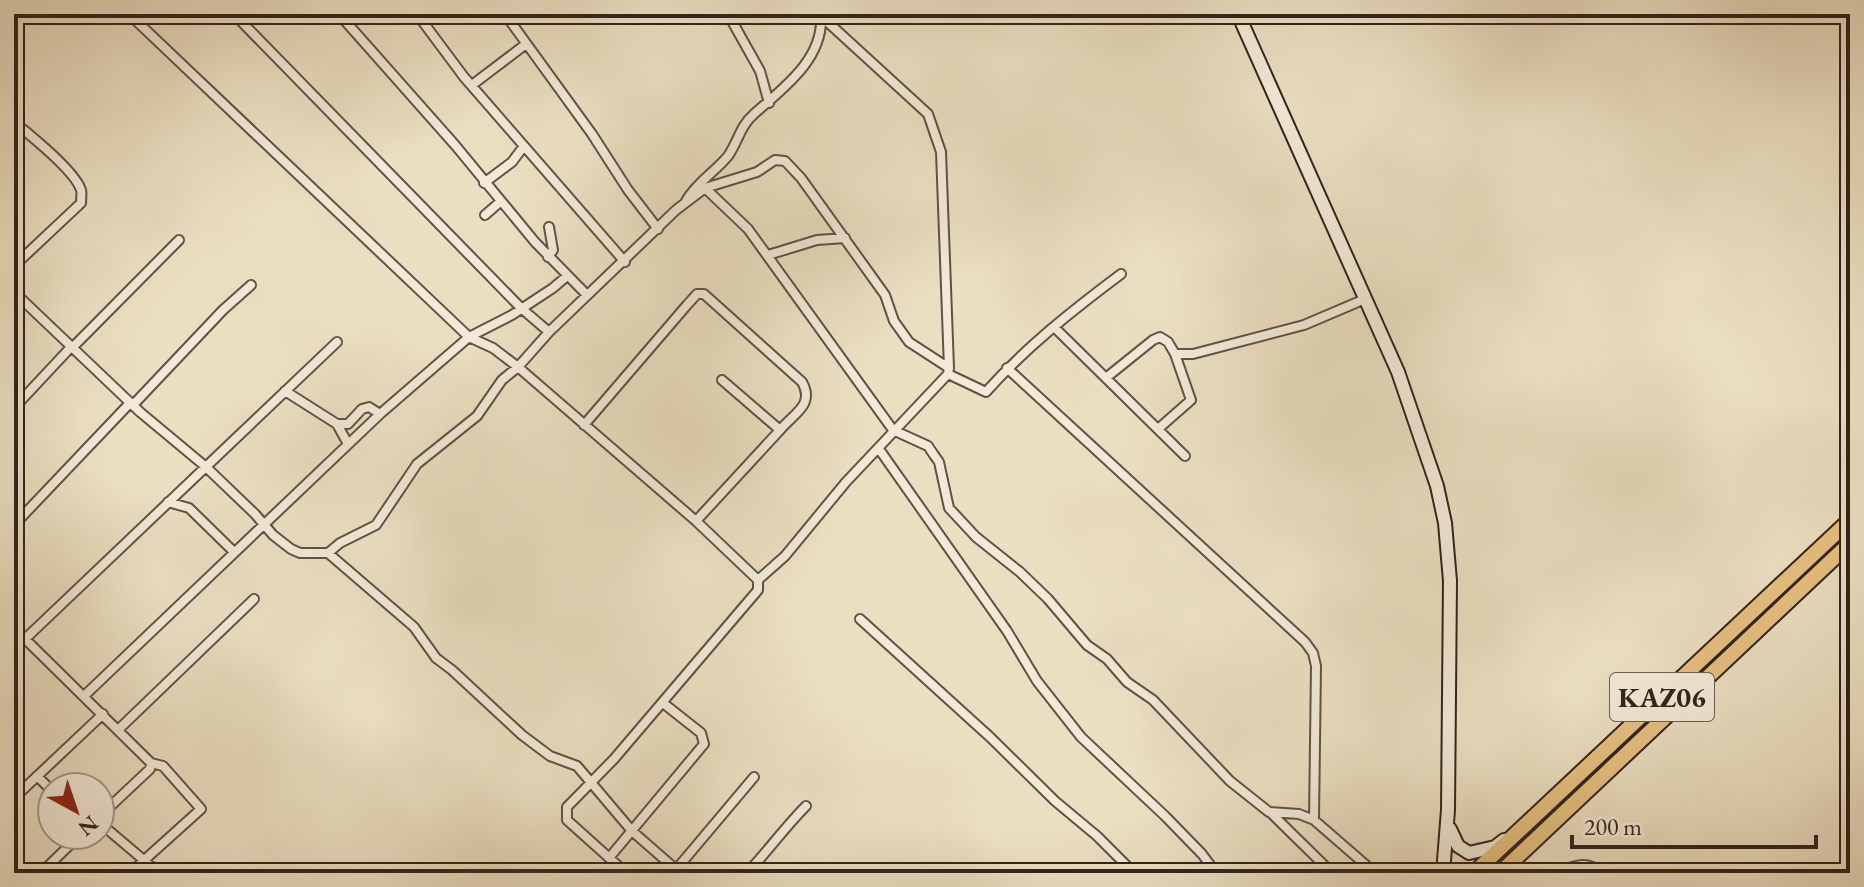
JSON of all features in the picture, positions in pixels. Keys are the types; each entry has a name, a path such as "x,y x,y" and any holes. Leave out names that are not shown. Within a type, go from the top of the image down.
{"highway":[{"name":"KАZ06","path":"1474,873 1850,520"},
{"name":"KАZ06","path":"1500,873 1850,543"},
{"path":"1822,546 1834,558"}],"main road":[{"path":"1238,14 1365,299 1419,430 1445,523 1451,645 1448,820 1443,873"},
{"path":"1448,820 1451,835 1458,846 1469,853 1495,847 1525,824"}],"street":[{"path":"129,14 469,337 493,348 518,367 696,521 758,580 758,590 663,703 567,807 567,820 626,873"},
{"path":"234,14 521,308 549,332"},
{"path":"339,14 548,257 587,295"},
{"path":"417,14 472,85 625,262"},
{"path":"505,14 658,229"},
{"path":"728,14 760,71 769,103"},
{"path":"684,205 696,186 729,154 740,130 797,75 814,52 821,25 820,15"},
{"path":"758,580 785,556 846,482 948,371 941,152 928,114 820,15"},
{"path":"472,85 526,44"},
{"path":"14,125 32,136 81,188 81,203 14,266"},
{"path":"484,183 512,162 524,146"},
{"path":"14,292 291,549 310,555 328,553 340,543 376,525 417,464 477,416 502,380 549,332 684,205 705,188 757,172 775,160 785,161 801,178 885,295 894,321 909,342 948,371 986,392 1007,368 1121,274"},
{"path":"705,188 748,229 893,430 928,446 939,462 949,508 976,537 1048,599 1087,645 1107,659 1127,682 1153,700 1230,781 1269,812 1332,873"},
{"path":"485,215 500,202"},
{"path":"548,257 553,250 549,227"},
{"path":"768,255 817,240 845,238"},
{"path":"14,408 179,240"},
{"path":"84,696 380,414 469,337 499,323 567,276"},
{"path":"14,525 251,285"},
{"path":"584,425 697,294 704,294 802,382 808,393 807,401 696,521"},
{"path":"1175,354 1193,354 1304,325 1365,299"},
{"path":"1054,327 1185,456"},
{"path":"1107,377 1153,340 1160,337 1168,342 1191,400 1158,429"},
{"path":"25,639 337,342"},
{"path":"1007,368 1305,642 1313,653 1316,666 1314,820"},
{"path":"722,380 780,430"},
{"path":"285,391 337,424 348,444"},
{"path":"337,424 348,424 362,409 369,407 380,414"},
{"path":"879,449 1007,631 1037,681 1081,737 1165,816 1216,873"},
{"path":"168,502 189,508 234,552"},
{"path":"328,553 414,627 436,658 522,735 550,756 577,766 632,831 676,872 754,777"},
{"path":"119,729 254,599"},
{"path":"860,619 1134,873"},
{"path":"14,628 151,763 163,766 201,809 130,873"},
{"path":"609,858 704,744 701,733 663,703"},
{"path":"43,771 103,714"},
{"path":"116,801 150,769 151,763"},
{"path":"14,798 36,777"},
{"path":"747,873 806,806"},
{"path":"1269,812 1299,814 1314,820 1375,873"},
{"path":"116,836 159,873"},
{"path":"41,873 64,851"},
{"path":"1559,873 1579,864 1592,866 1601,873"}]}
